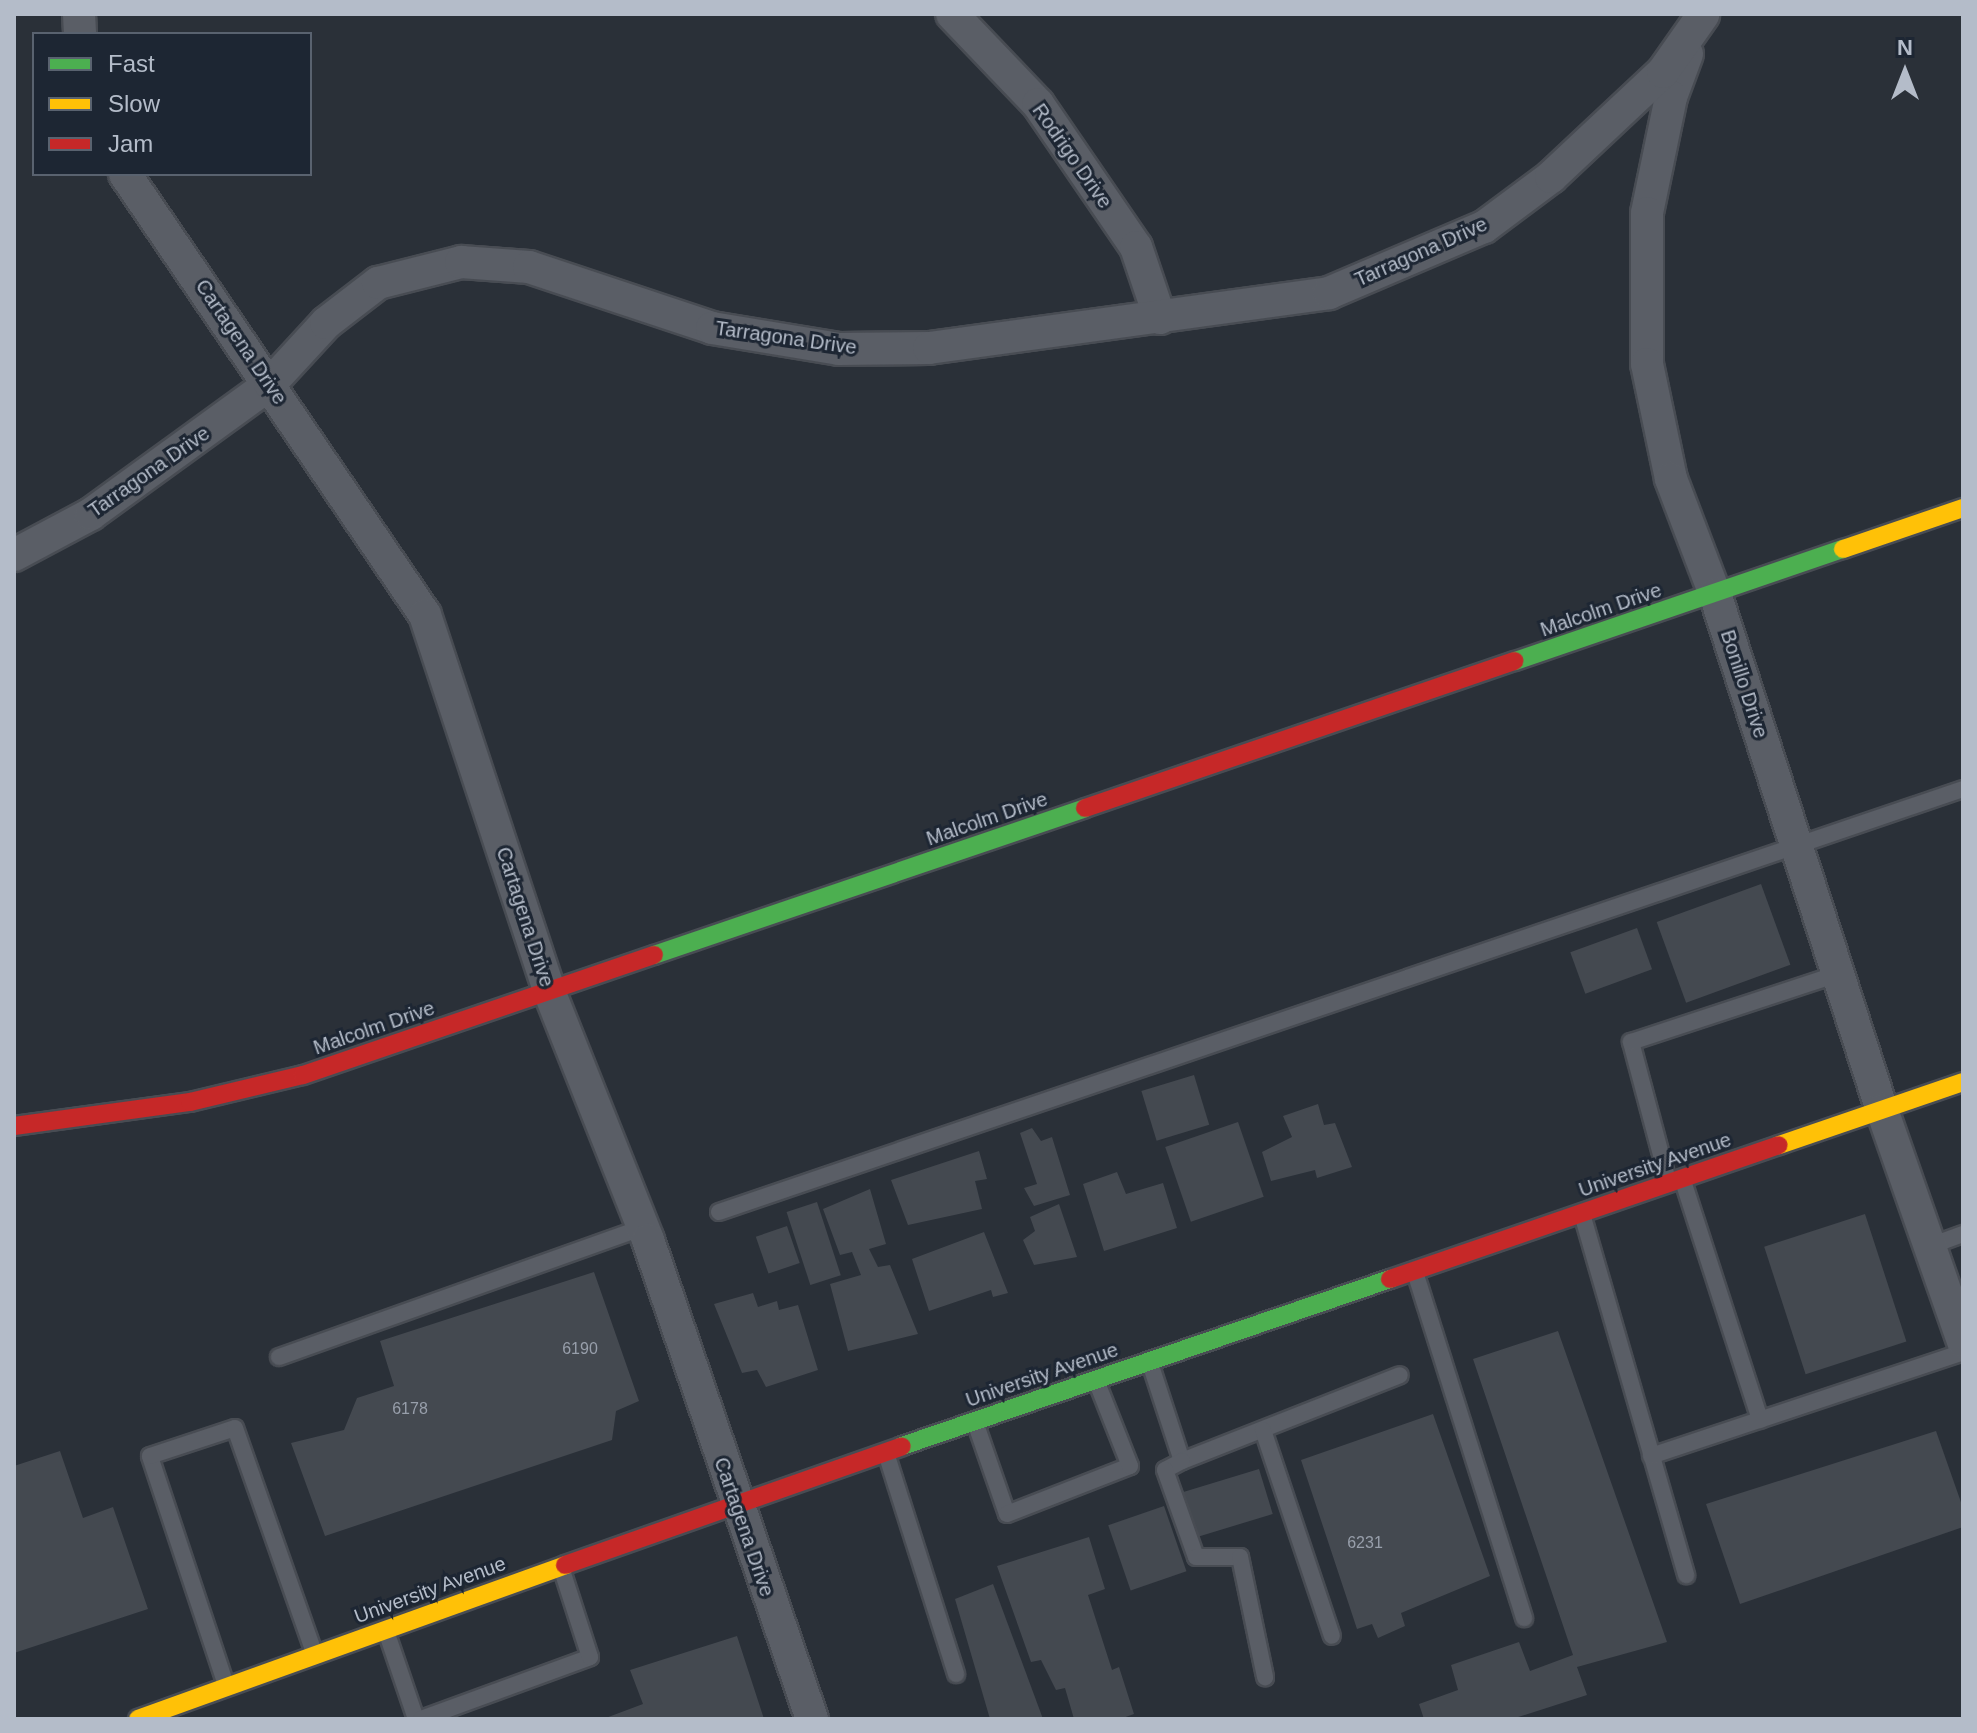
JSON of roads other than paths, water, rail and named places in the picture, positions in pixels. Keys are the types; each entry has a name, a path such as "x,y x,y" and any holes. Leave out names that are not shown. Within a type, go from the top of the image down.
{"street":[{"name":"Rodrigo Drive","path":"952,14 1047,117 1136,247 1160,318"},
{"name":"Tarragona Drive","path":"14,555 91,514 270,384 326,323 378,283 461,262 529,267 712,328 839,349 929,348 1329,293 1484,227 1551,177 1663,72 1703,14"},
{"name":"Bonillo Drive","path":"1703,14 1671,97 1647,213 1647,364 1671,479 1715,594 1882,1110 1963,1341"},
{"name":"Cartagena Drive","path":"126,176 425,615 549,991 644,1227 812,1719"},
{"name":"Malcolm Drive","path":"14,1126 190,1102 303,1075 1963,508"},
{"name":"University Avenue","path":"144,1718 736,1503 1963,1082"}],"lane":[{"path":"719,1212 1963,789"},
{"path":"1760,1420 1675,1180 1631,1042 1838,974"},
{"path":"1582,1213 1686,1575"},
{"path":"279,1357 644,1227"},
{"path":"1930,1246 1963,1234"},
{"path":"1415,1270 1524,1618"},
{"path":"1651,1456 1963,1352"},
{"path":"1149,1361 1182,1461"},
{"path":"1265,1677 1240,1557 1196,1557 1165,1470 1400,1375"},
{"path":"974,1421 1007,1514 1130,1466 1095,1380"},
{"path":"227,1686 150,1456 235,1428 315,1655"},
{"path":"1263,1430 1332,1636"},
{"path":"885,1452 956,1674"},
{"path":"385,1630 418,1719 590,1657 561,1566"}]}
